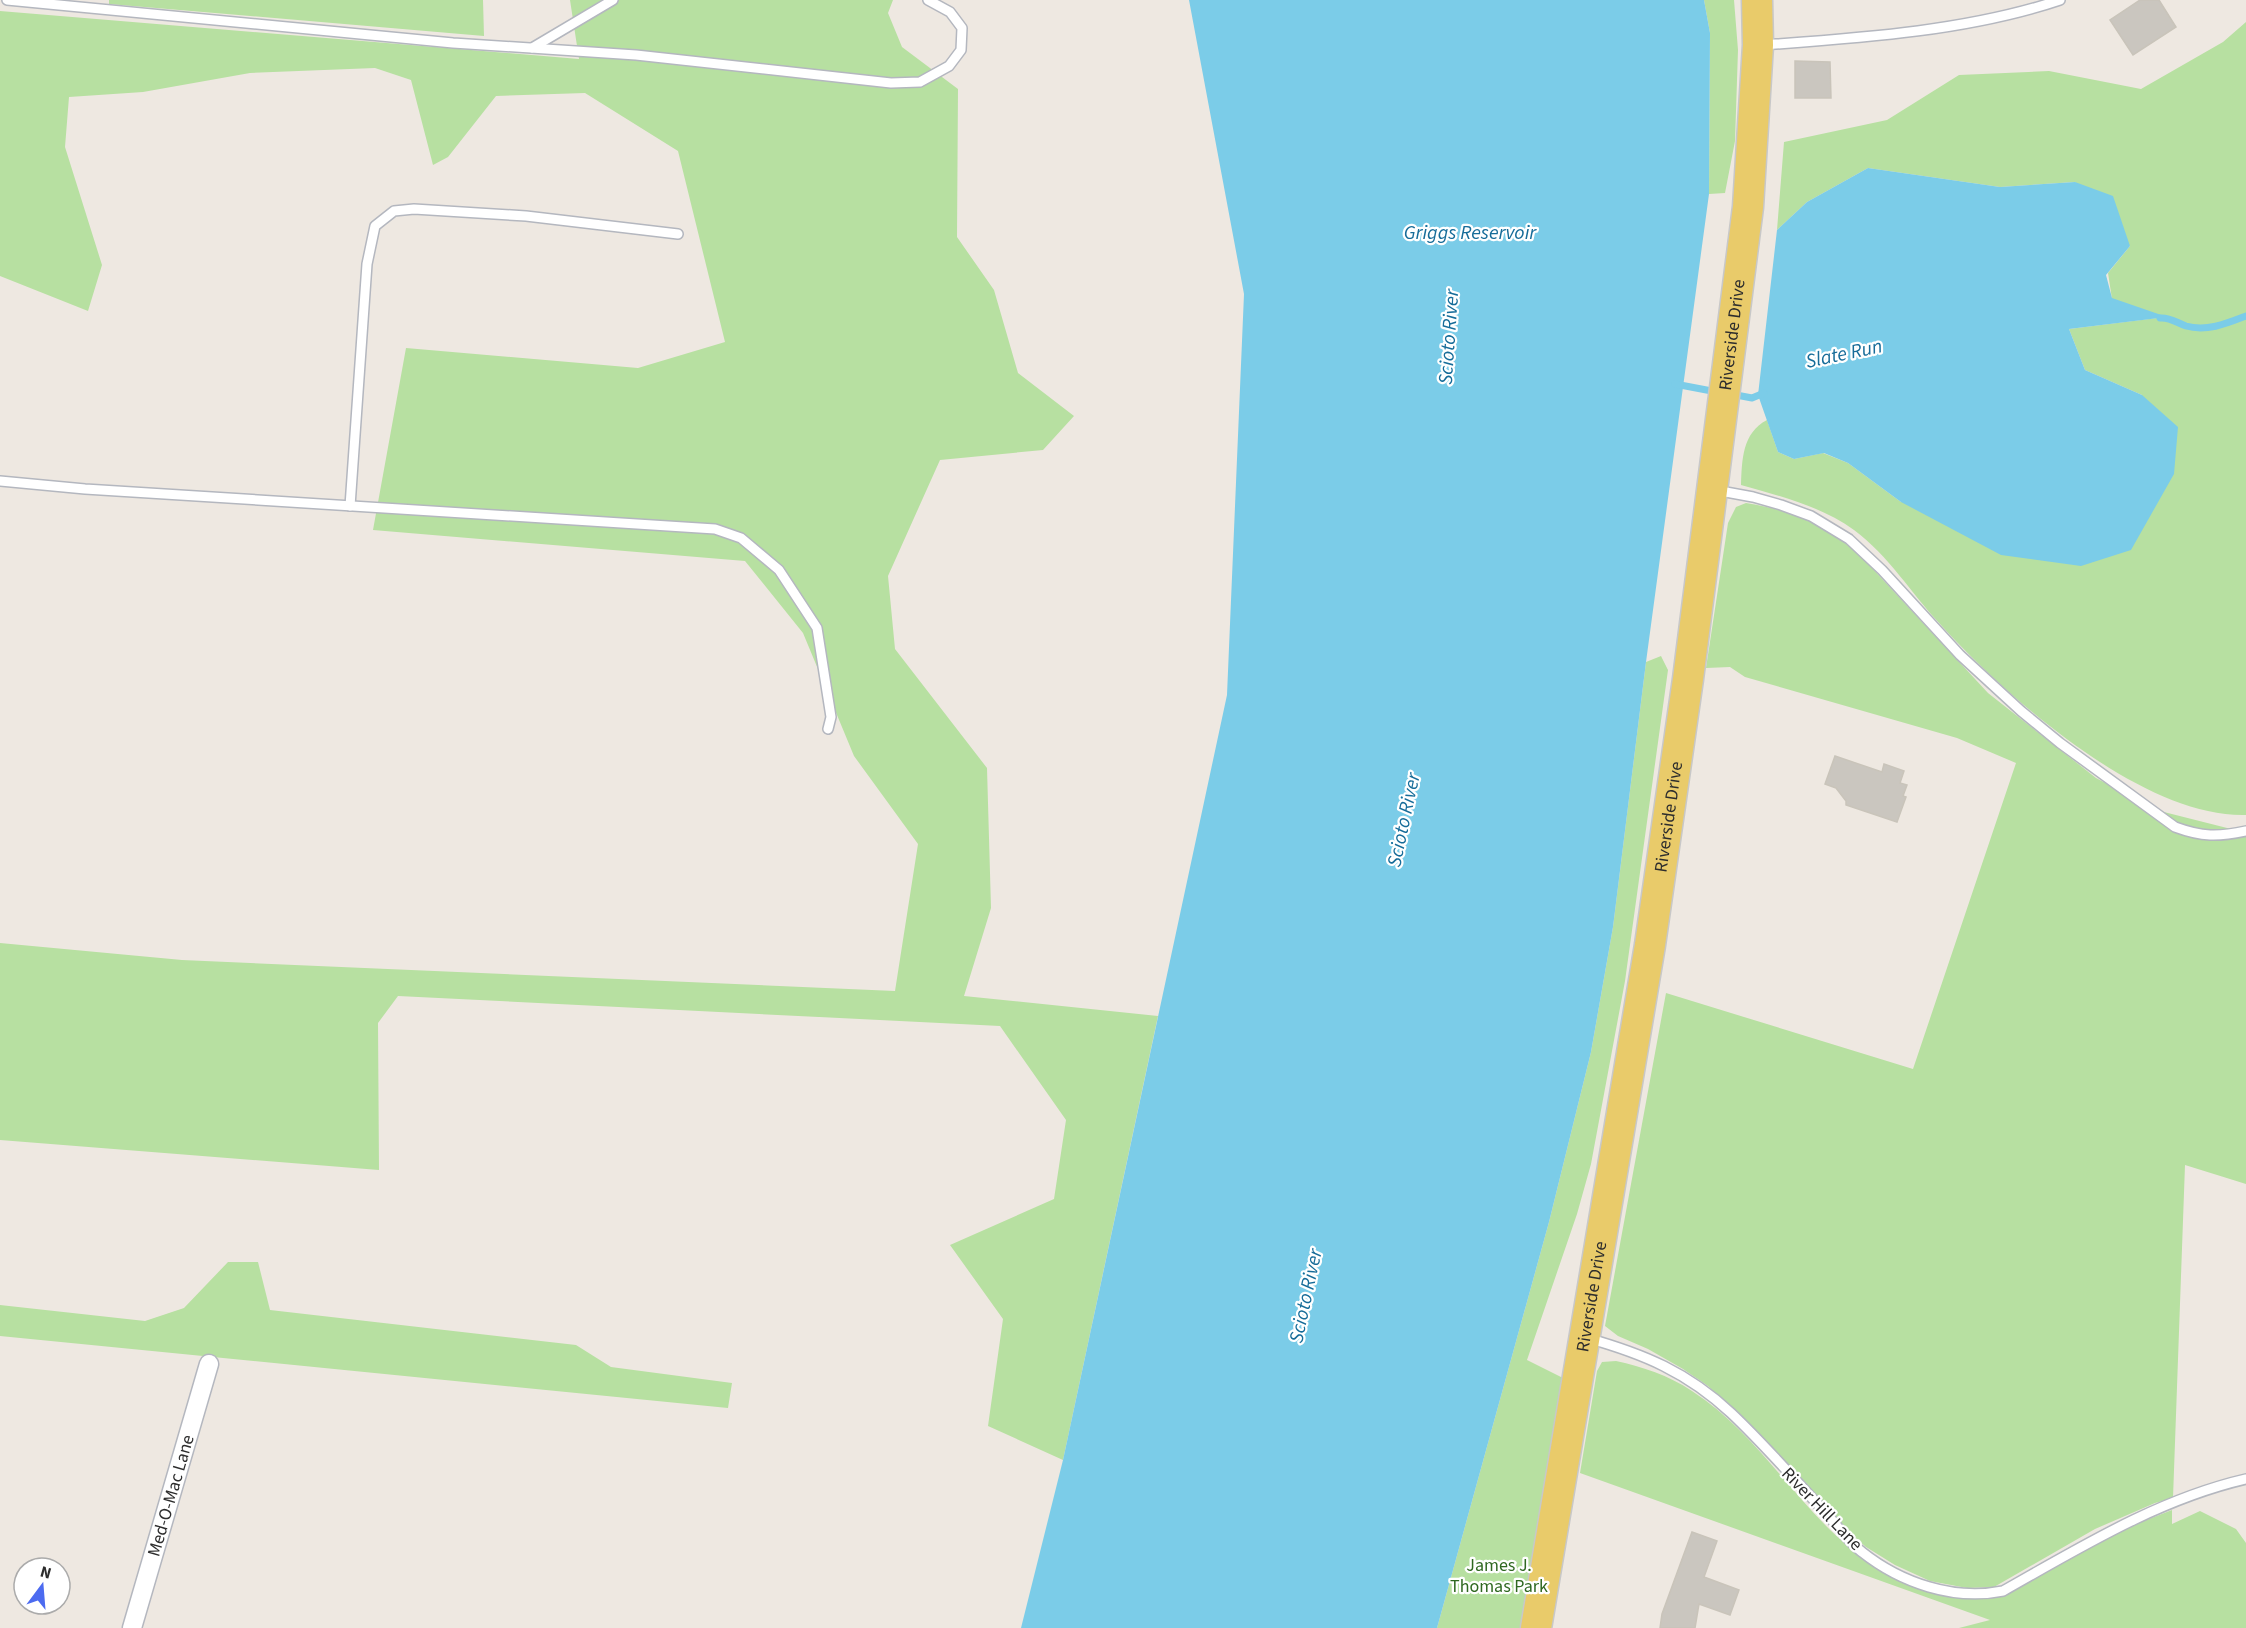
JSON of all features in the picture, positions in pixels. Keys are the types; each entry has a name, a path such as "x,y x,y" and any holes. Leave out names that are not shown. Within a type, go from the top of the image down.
{"main road":[{"name":"Riverside Drive","path":"1536,1628 1650,945 1688,679 1748,207 1758,45 1757,0"}],"street":[{"name":"Med-O-Mac Lane","path":"132,1628 209,1364"}],"lane":[{"path":"7,0 453,43 636,55 891,82 920,82 949,66 961,50 962,28 950,12 928,0"},
{"path":"532,48 613,0"},
{"path":"1758,45 1845,39 1940,28 2060,0"},
{"path":"350,506 367,264 375,226 394,211 414,209 526,216 678,234"},
{"path":"0,481 85,489 715,529 741,538 779,570 817,628 831,717 828,729"},
{"path":"1712,490 1753,497 1781,505 1811,516 1849,539 1882,570 1960,655 2020,711 2175,827 2194,834 2219,836 2246,831"},
{"name":"River Hill Lane","path":"1586,1338 1632,1351 1686,1377 1730,1413 1862,1552 1904,1577 1947,1592 1986,1594 2003,1591 2108,1532 2212,1487 2246,1479"}],"green space":[{"path":"109,0 483,0 484,36 109,4"},
{"path":"570,0 893,0 888,13 902,47 958,89 957,237 994,290 1018,373 1074,416 1043,450 940,460 888,576 895,649 987,768 991,908 964,996 1158,1016 1063,1460 988,1426 1003,1319 950,1245 1054,1199 1066,1120 1000,1026 398,996 378,1023 379,1170 0,1140 0,943 182,960 895,991 918,844 854,756 803,633 745,561 373,530 406,348 638,368 725,342 678,151 585,93 496,96 448,157 433,165 411,80 375,68 250,73 143,92 69,97 65,147 102,265 88,311 0,276 0,11 579,59"},
{"path":"1704,0 1734,0 1738,50 1735,141 1725,193 1709,194 1710,33"},
{"path":"2246,22 2246,815 2206,811 2164,797 2121,775 2079,748 2001,685 1968,653 1867,540 1828,514 1741,485 1743,457 1748,440 1753,432 1767,420 1778,452 1794,459 1823,453 1848,463 1901,502 2142,395 2085,370 2069,329 2165,317 2112,299 2108,273 2130,246 2075,182 2000,187 1868,168 1807,202 1777,230 1784,142 1887,120 1959,75 2049,71 2141,89 2223,42"},
{"path":"1746,503 1779,510 1807,520 1833,534 1860,555 1988,693 2096,778 2156,810 2235,830 2246,829 2246,1184 2185,1165 2173,1498 2155,1503 2095,1529 1994,1587 1967,1588 1930,1581 1895,1565 1866,1547 1843,1527 1753,1428 1708,1386 1683,1369 1648,1349 1618,1336 1605,1326 1666,993 1913,1069 2016,763 1957,738 1745,677 1730,667 1706,668 1728,523 1736,507"},
{"name":"James J. Thomas Park","path":"1661,656 1668,670 1625,981 1591,1164 1577,1214 1527,1360 1577,1385 1538,1628 1437,1628 1549,1222 1591,1052 1613,927 1646,662"},
{"path":"228,1262 258,1262 270,1310 576,1345 611,1367 732,1383 728,1408 0,1336 0,1305 145,1321 184,1308"},
{"path":"1616,1361 1674,1380 1725,1416 1833,1533 1863,1558 1898,1579 1957,1597 1982,1599 1998,1597 2007,1594 2108,1535 2172,1510 2172,1524 2200,1511 2236,1529 2246,1543 2246,1628 1959,1628 1990,1620 1580,1473 1597,1371 1602,1362"}],"water":[{"name":"Griggs Reservoir","path":"1189,0 1704,0 1710,33 1709,194 1613,927 1591,1052 1549,1222 1437,1628 1021,1628 1063,1460 1227,695 1244,294"},
{"path":"1868,168 2000,187 2075,182 2113,196 2130,246 2106,275 2112,298 2167,317 2069,329 2085,370 2142,395 2178,427 2174,474 2131,550 2081,566 2001,555 1901,502 1848,463 1824,453 1794,459 1778,452 1758,395 1777,230 1807,202"}],"building":[{"path":"2140,0 2159,0 2176,27 2133,55 2110,20"},
{"path":"1795,61 1830,62 1831,98 1795,98"},
{"path":"1835,756 1882,772 1884,764 1904,771 1900,783 1907,785 1903,796 1906,797 1897,822 1846,805 1846,801 1836,788 1825,784"},
{"path":"1692,1532 1717,1541 1704,1577 1739,1590 1730,1615 1699,1604 1695,1628 1660,1628 1662,1614"}],"waterway":[{"name":"Slate Run","path":"2160,318 2170,319 2194,328 2202,328 2217,326 2246,316"},
{"name":"Slate Run","path":"1675,384 1717,392"},
{"name":"Slate Run","path":"1731,394 1752,398 1764,393"}],"water label":[{"name":"Scioto River","path":"1449,337"},
{"name":"Scioto River","path":"1404,820"},
{"name":"Scioto River","path":"1306,1296"}]}
